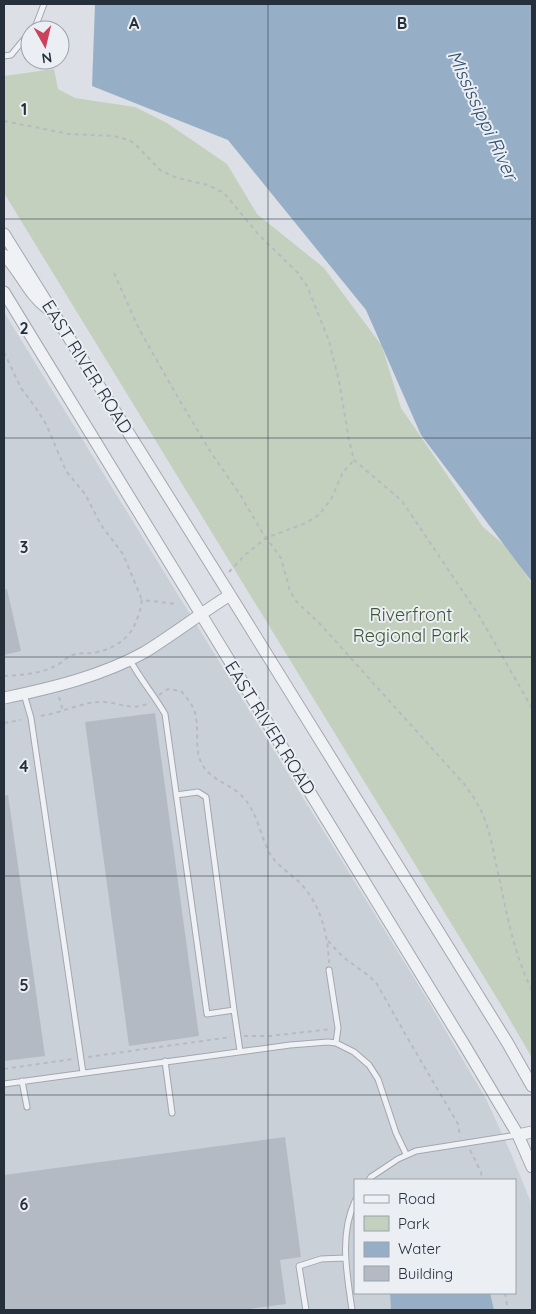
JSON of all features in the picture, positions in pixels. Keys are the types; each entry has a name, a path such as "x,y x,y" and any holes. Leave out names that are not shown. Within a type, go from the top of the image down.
{"street":[{"name":"EAST RIVER ROAD","path":"4,234 230,594 502,1034 532,1086"},
{"path":"4,255 20,273 36,300 53,312"},
{"name":"EAST RIVER ROAD","path":"4,292 199,614 460,1038 518,1135 532,1167"},
{"path":"4,698 84,678 129,659 165,639 230,594"},
{"path":"518,1135 532,1132"}],"lane":[{"path":"38,20 44,4"},
{"path":"4,56 11,55 20,44"},
{"path":"129,659 141,679 156,697 165,714 206,1014 234,1010"},
{"path":"24,694 31,718 83,1073"},
{"path":"176,795 198,792 206,797 240,1052"},
{"path":"330,970 338,1028 336,1043"},
{"path":"4,1084 300,1044 336,1043 354,1052 370,1065 378,1079 396,1133 406,1154"},
{"path":"165,1061 172,1113"},
{"path":"22,1081 27,1107"},
{"path":"369,1179 406,1154 416,1151 518,1135"},
{"path":"352,1310 344,1237 354,1204"},
{"path":"306,1310 299,1266 321,1259 345,1258"}],"path":[{"path":"4,121 69,134 124,138 136,145 154,164 168,174 208,185 224,193 250,226 297,272 307,286 334,360 354,460 402,502 478,614 532,708"},
{"path":"114,273 139,329 210,451 241,496 266,538 282,558 290,591 296,602 322,626 465,785 479,805 492,846 515,948 523,973 532,990"},
{"path":"4,352 21,388 46,424 66,471 86,494 101,525 123,554 142,600 140,613 134,629 124,639 94,652 74,654 51,668 23,675 4,676"},
{"path":"227,573 266,538 306,523 320,514 332,499 343,472 354,460"},
{"path":"142,600 177,604"},
{"path":"51,668 53,673"},
{"path":"161,693 168,689 181,691 190,703 196,714 198,748 203,766 217,780 238,792 245,799 272,857 311,897 319,912 328,941 330,970"},
{"path":"58,695 63,712"},
{"path":"41,716 63,712 86,704 101,702 138,707 153,700"},
{"path":"4,723 21,720"},
{"path":"328,941 343,957 377,984 458,1124 460,1137 474,1155 482,1179"},
{"path":"4,1069 238,1036 270,1036 338,1028"},
{"path":"505,1294 508,1310"}],"shaded area":[{"path":"4,312 427,999 486,1099 532,1205 532,1310 4,1310"}],"green space":[{"name":"Riverfront Regional Park","path":"54,70 58,89 75,98 135,107 167,123 227,164 257,214 324,268 382,346 401,408 483,527 509,549 532,584 532,1058 4,193 4,76"}],"water":[{"name":"Mississippi River","path":"95,4 532,4 532,582 421,435 366,310 228,140 92,86"},
{"path":"390,1294 490,1294 494,1310 391,1310"}],"building":[{"path":"7,589 21,651 4,655 4,590"},
{"path":"155,713 199,1036 129,1046 85,722"},
{"path":"8,795 45,1056 4,1061 4,796"},
{"path":"285,1137 301,1257 280,1260 286,1304 242,1310 4,1310 4,1175"}]}
